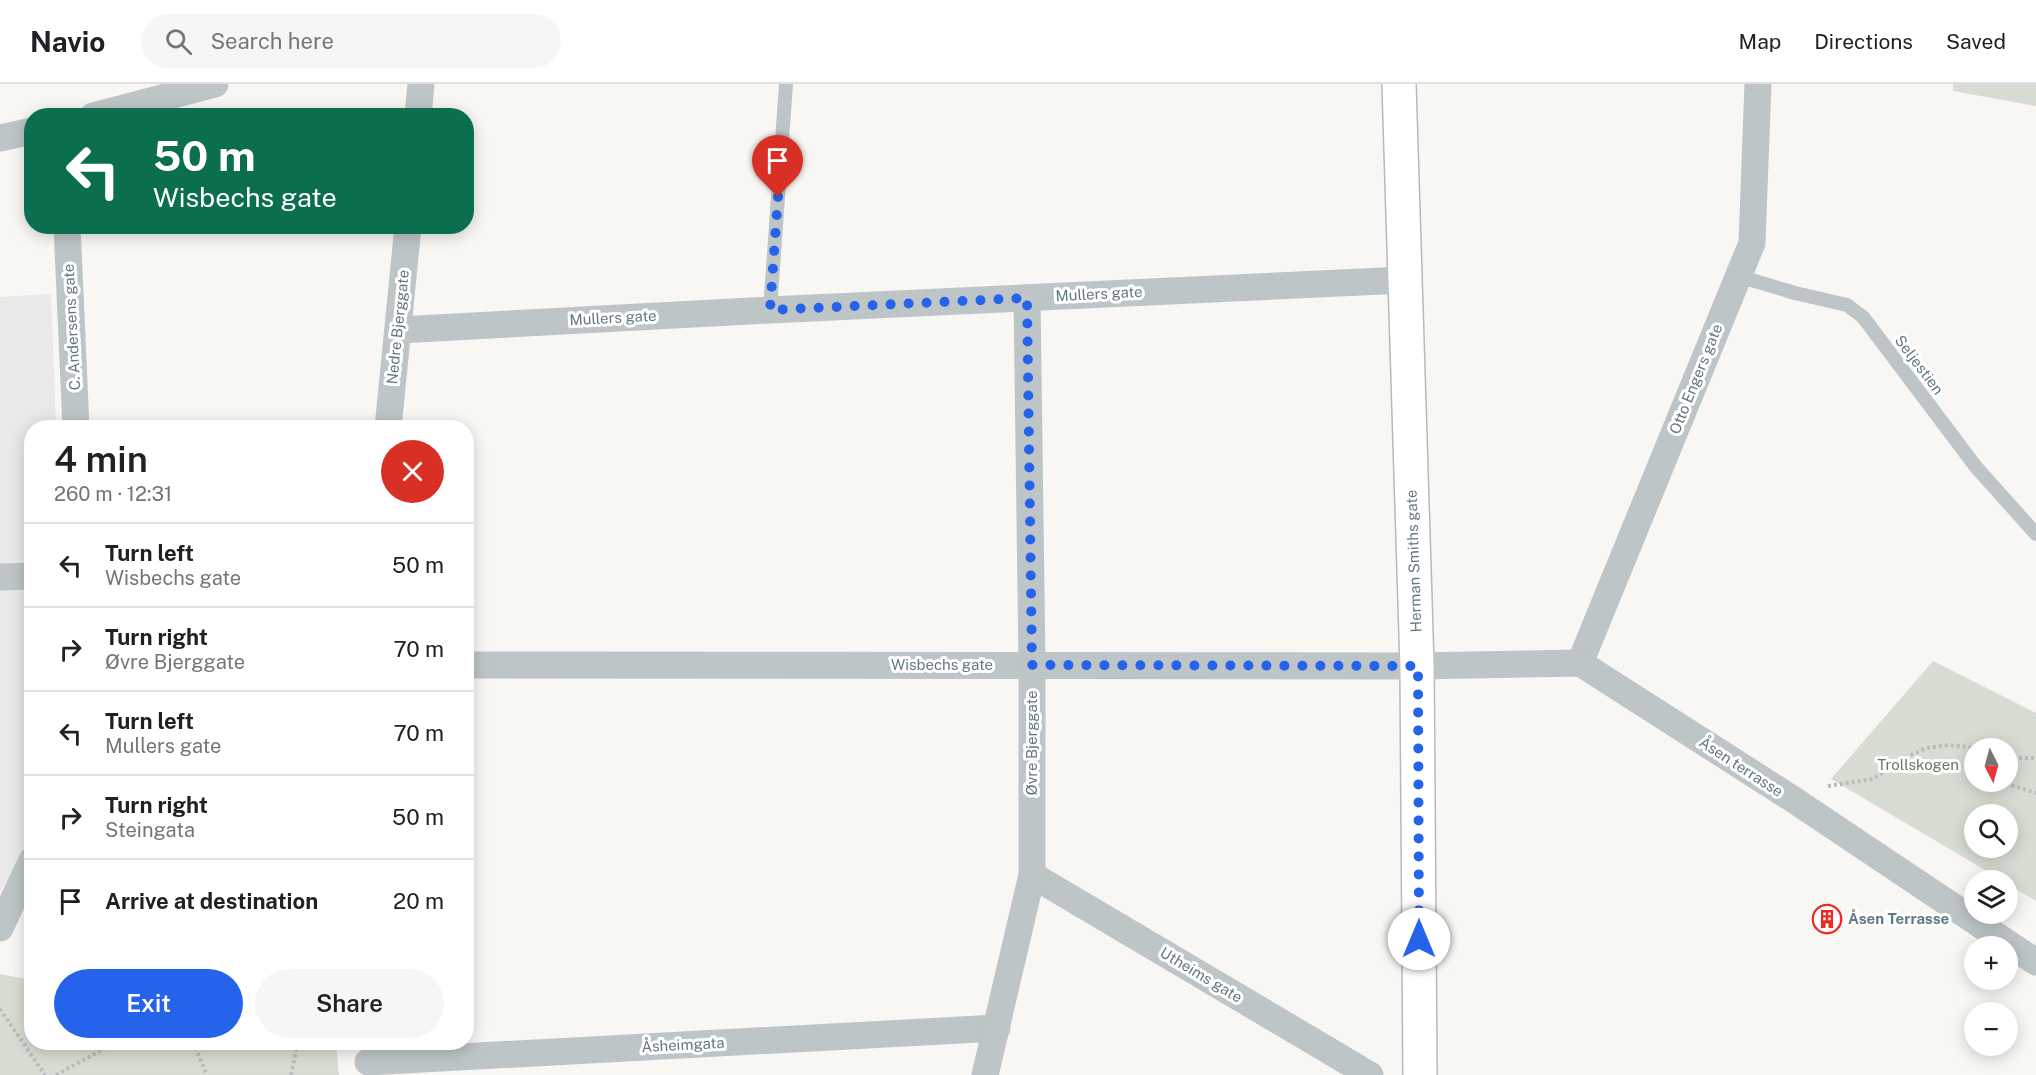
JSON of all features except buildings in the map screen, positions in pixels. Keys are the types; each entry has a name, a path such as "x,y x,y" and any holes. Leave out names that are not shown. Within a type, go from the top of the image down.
{"main road":[{"name":"Herman Smiths gate","path":"1399,84 1418,666 1420,1075"}],"street":[{"path":"124,108 215,84"},
{"path":"419,108 421,84"},
{"name":"Otto Engers gate","path":"1580,663 1752,243 1758,84"},
{"path":"0,138 24,133"},
{"name":"C. Andersens gate","path":"67,234 76,420"},
{"name":"Nedre Bjerggate","path":"389,420 407,234"},
{"name":"Mullers gate","path":"398,330 1404,280"},
{"name":"Øvre Bjerggate","path":"985,1075 1032,875 1032,665 1027,298"},
{"path":"0,577 24,576"},
{"path":"1418,666 1580,663"},
{"name":"Åsen terrasse","path":"1580,663 1794,800 2036,962"},
{"name":"Wisbechs gate","path":"474,665 1418,666"},
{"name":"Utheims gate","path":"1032,875 1370,1075"},
{"path":"0,928 24,877"},
{"name":"Åsheimgata","path":"367,1060 997,1028"}],"lane":[{"path":"770,310 786,84"},
{"name":"Seljestien","path":"1738,276 1847,305 1863,317 1976,467 2036,534"}],"path":[{"path":"1794,800 1831,785 1874,779 1907,757 1926,748 1950,745 1964,747"},
{"path":"2018,758 2036,758"},
{"path":"2018,788 2036,793"},
{"path":"0,1009 24,1044"},
{"path":"28,1050 45,1075"},
{"path":"56,1075 101,1050"},
{"path":"196,1050 207,1075"},
{"path":"291,1075 296,1050"}],"shaded area":[{"path":"51,294 56,420 24,420 24,851 0,892 0,297"}],"green space":[{"path":"1953,84 2036,84 2036,106 1953,91"},
{"name":"Trollskogen","path":"1933,661 2036,713 2036,901 2018,890 2018,870 1985,870 1965,858 2018,858 2018,804 1964,804 1964,858 1831,779"},
{"path":"0,974 24,979 24,1050 337,1050 339,1075 0,1075"}],"place":[{"name":"Åsen Terrasse","path":"1827,919"}],"route":[{"path":"778,197 770,310 1027,298 1032,665 1418,666 1419,939"}]}
